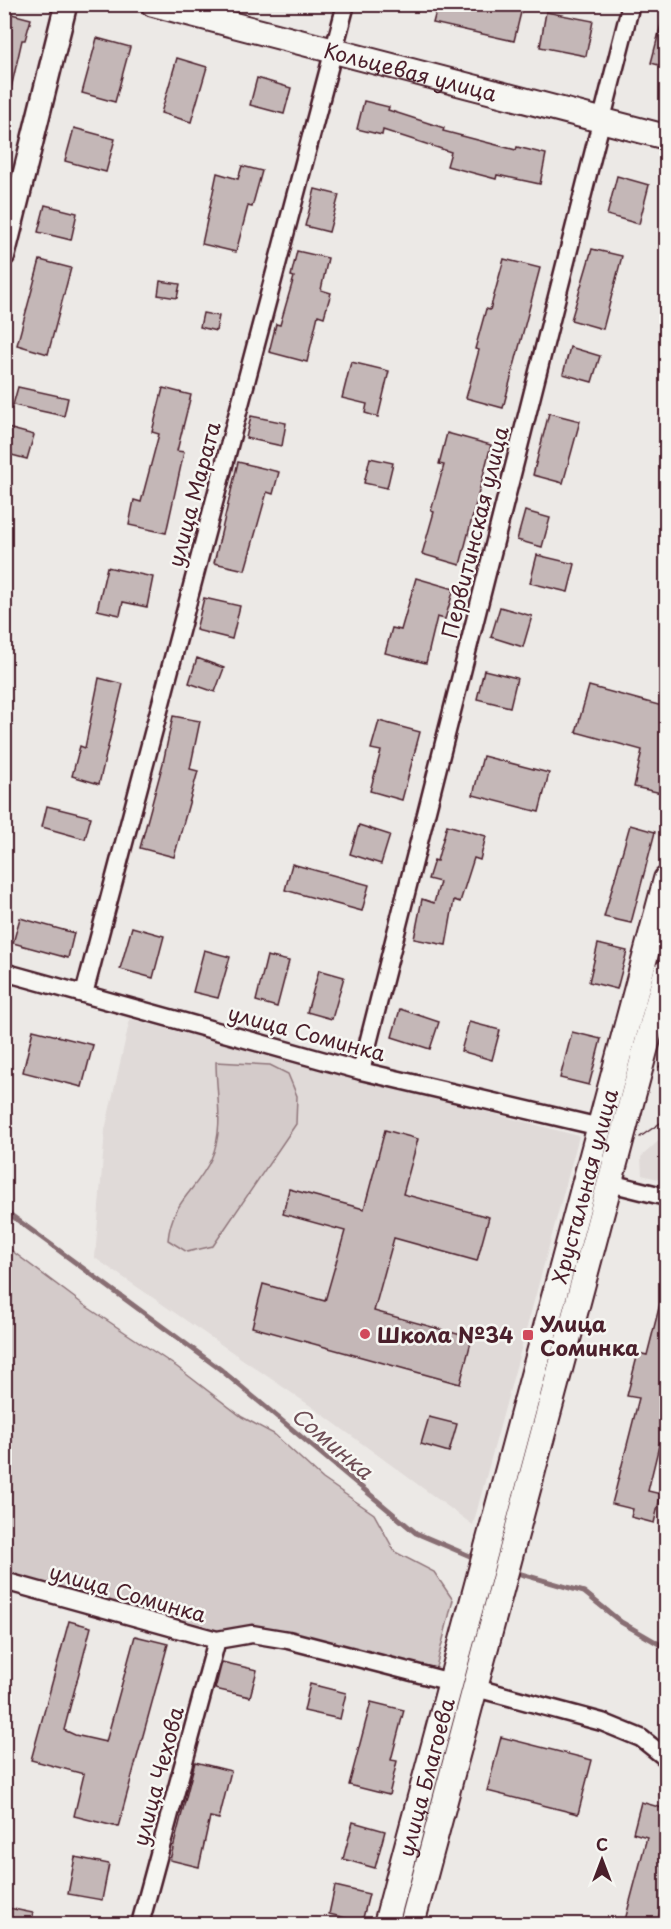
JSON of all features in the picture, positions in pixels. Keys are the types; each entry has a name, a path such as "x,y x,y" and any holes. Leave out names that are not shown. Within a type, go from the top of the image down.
{"main road":[{"name":"Кольцевая улица","path":"153,4 666,137"},
{"name":"Хрустальная улица","path":"464,1632 666,879"},
{"name":"Хрустальная улица","path":"488,1638 666,972"},
{"path":"600,1127 624,1132"},
{"path":"586,1178 610,1183"},
{"name":"улица Благоева","path":"386,1924 464,1632"},
{"name":"улица Благоева","path":"412,1924 488,1638"},
{"path":"453,1672 463,1680 473,1699"}],"street":[{"path":"4,255 66,4"},
{"name":"улица Марата","path":"84,994 346,4"},
{"name":"Первитинская улица","path":"361,1071 631,4"},
{"name":"улица Соминка","path":"4,972 361,1071 600,1127"},
{"path":"610,1183 666,1197"},
{"name":"улица Соминка","path":"4,1581 217,1640 252,1634 453,1672"},
{"name":"улица Чехова","path":"140,1924 217,1640"},
{"path":"473,1699 603,1722 641,1738 666,1758"}],"shaded area":[{"name":"Школа №34","path":"130,1019 579,1136 473,1525 315,1409 95,1258 105,1130"},
{"path":"216,1062 270,1065 288,1074 297,1096 296,1124 213,1246 187,1252 168,1240 170,1226 179,1205 205,1170 215,1148 219,1124"},
{"path":"666,1134 666,1181 642,1175 641,1157"},
{"path":"4,1245 84,1305 177,1367 242,1417 274,1434 323,1479 374,1514 395,1552 434,1572 453,1600 432,1683 5,1581"}],"building":[{"path":"438,4 462,4 478,9 479,4 523,4 514,41 433,23"},
{"path":"4,12 31,19 25,40 22,40 10,93 4,92"},
{"path":"546,12 593,21 586,56 540,47"},
{"path":"662,21 666,22 666,67 651,63"},
{"path":"97,38 130,47 115,102 82,93"},
{"path":"177,58 207,67 191,122 161,113"},
{"path":"257,78 291,88 284,114 250,105"},
{"path":"364,101 389,107 388,110 444,128 443,131 516,150 517,147 546,154 540,184 497,175 496,179 447,166 451,152 383,130 382,135 357,129"},
{"path":"74,128 115,139 106,172 65,161"},
{"path":"242,166 262,171 252,207 248,206 236,252 202,244 217,173 238,179"},
{"path":"617,176 649,185 639,224 607,215"},
{"path":"315,189 339,195 329,232 305,226"},
{"path":"45,205 77,213 71,240 38,232"},
{"path":"592,249 622,256 603,329 571,320"},
{"path":"297,251 328,258 321,290 331,293 324,317 318,315 307,362 269,352 276,324 280,325 294,277 291,276"},
{"path":"504,259 540,268 503,408 466,398 479,350 475,349 486,309 490,310"},
{"path":"40,260 71,268 48,354 17,345"},
{"path":"160,281 180,284 177,298 158,295"},
{"path":"203,313 219,316 216,331 200,327"},
{"path":"570,347 600,356 592,382 563,374"},
{"path":"351,362 389,371 378,417 365,413 367,404 342,398"},
{"path":"18,387 68,398 64,416 13,405"},
{"path":"163,388 191,395 177,451 184,452 166,533 129,525 134,500 141,502 159,434 152,432"},
{"path":"549,413 580,421 563,483 533,475"},
{"path":"251,416 286,423 282,446 246,438"},
{"path":"4,427 34,435 27,459 4,453"},
{"path":"447,433 491,445 460,565 422,554 444,465 439,464"},
{"path":"370,458 393,463 387,488 364,483"},
{"path":"238,462 279,472 273,494 267,492 245,570 214,563"},
{"path":"525,511 550,518 542,547 517,540"},
{"path":"537,555 575,564 568,592 530,583"},
{"path":"107,567 153,577 147,607 123,602 120,615 97,610"},
{"path":"416,578 454,589 445,619 437,617 426,663 385,653 392,628 401,630"},
{"path":"204,598 240,606 232,639 196,630"},
{"path":"500,607 532,616 523,647 491,637"},
{"path":"197,658 224,668 215,692 189,683"},
{"path":"484,670 517,678 510,707 477,699"},
{"path":"99,678 123,684 99,784 72,776 80,746 85,748"},
{"path":"589,686 666,707 666,794 634,787 642,750 576,732"},
{"path":"173,716 200,721 190,769 198,771 174,857 140,848"},
{"path":"379,721 420,732 402,800 370,791 381,751 371,749"},
{"path":"483,756 549,773 539,812 473,795"},
{"path":"47,806 91,817 85,839 42,827"},
{"path":"359,825 390,835 381,864 350,854"},
{"path":"447,825 486,836 480,860 474,858 460,902 454,900 446,945 414,939 422,899 434,903 440,882 428,879 434,860 437,861"},
{"path":"630,825 655,832 631,923 604,917"},
{"path":"292,864 369,885 362,911 285,890"},
{"path":"20,918 74,933 68,958 13,943"},
{"path":"132,927 164,936 153,978 120,969"},
{"path":"598,944 627,951 617,989 589,982"},
{"path":"204,950 230,957 218,998 193,992"},
{"path":"267,956 289,961 277,1007 256,1001"},
{"path":"319,970 344,977 332,1019 307,1012"},
{"path":"400,1009 439,1022 430,1049 392,1037"},
{"path":"469,1022 500,1030 492,1060 461,1051"},
{"path":"33,1030 93,1045 82,1087 23,1072"},
{"path":"572,1032 601,1039 589,1085 560,1078"},
{"path":"385,1130 418,1139 403,1194 489,1217 477,1261 394,1238 374,1311 472,1338 460,1384 252,1327 263,1284 325,1301 345,1231 283,1214 289,1189 364,1209"},
{"path":"662,1296 666,1297 666,1417 648,1491 661,1494 654,1523 631,1517 633,1509 612,1504 639,1398 627,1396 638,1353 647,1355"},
{"path":"429,1417 457,1424 449,1452 421,1444"},
{"path":"69,1621 91,1627 64,1730 75,1735 106,1742 135,1636 168,1644 118,1827 74,1816 84,1774 31,1760"},
{"path":"222,1662 257,1670 250,1697 215,1689"},
{"path":"310,1684 346,1693 340,1719 304,1711"},
{"path":"371,1702 404,1710 391,1760 397,1761 389,1795 349,1785"},
{"path":"501,1737 592,1760 578,1814 487,1791"},
{"path":"195,1762 231,1771 219,1819 210,1817 199,1867 170,1860"},
{"path":"641,1802 666,1809 666,1890 657,1924 624,1924 647,1837 633,1833"},
{"path":"353,1822 385,1831 375,1868 343,1859"},
{"path":"75,1857 109,1864 102,1900 68,1894"},
{"path":"335,1886 369,1894 362,1922 329,1914"},
{"path":"4,1907 33,1913 31,1924 4,1924"}],"waterway":[{"name":"Соминка","path":"4,1210 220,1369 416,1533 477,1559"},
{"name":"Соминка","path":"514,1572 584,1592 621,1622 666,1648"}],"tram line":[{"path":"659,1067 666,1060"},
{"path":"640,1137 666,1119"}],"place":[{"name":"Школа №34","path":"365,1334"},
{"name":"Улица Соминка","path":"528,1335"}]}
